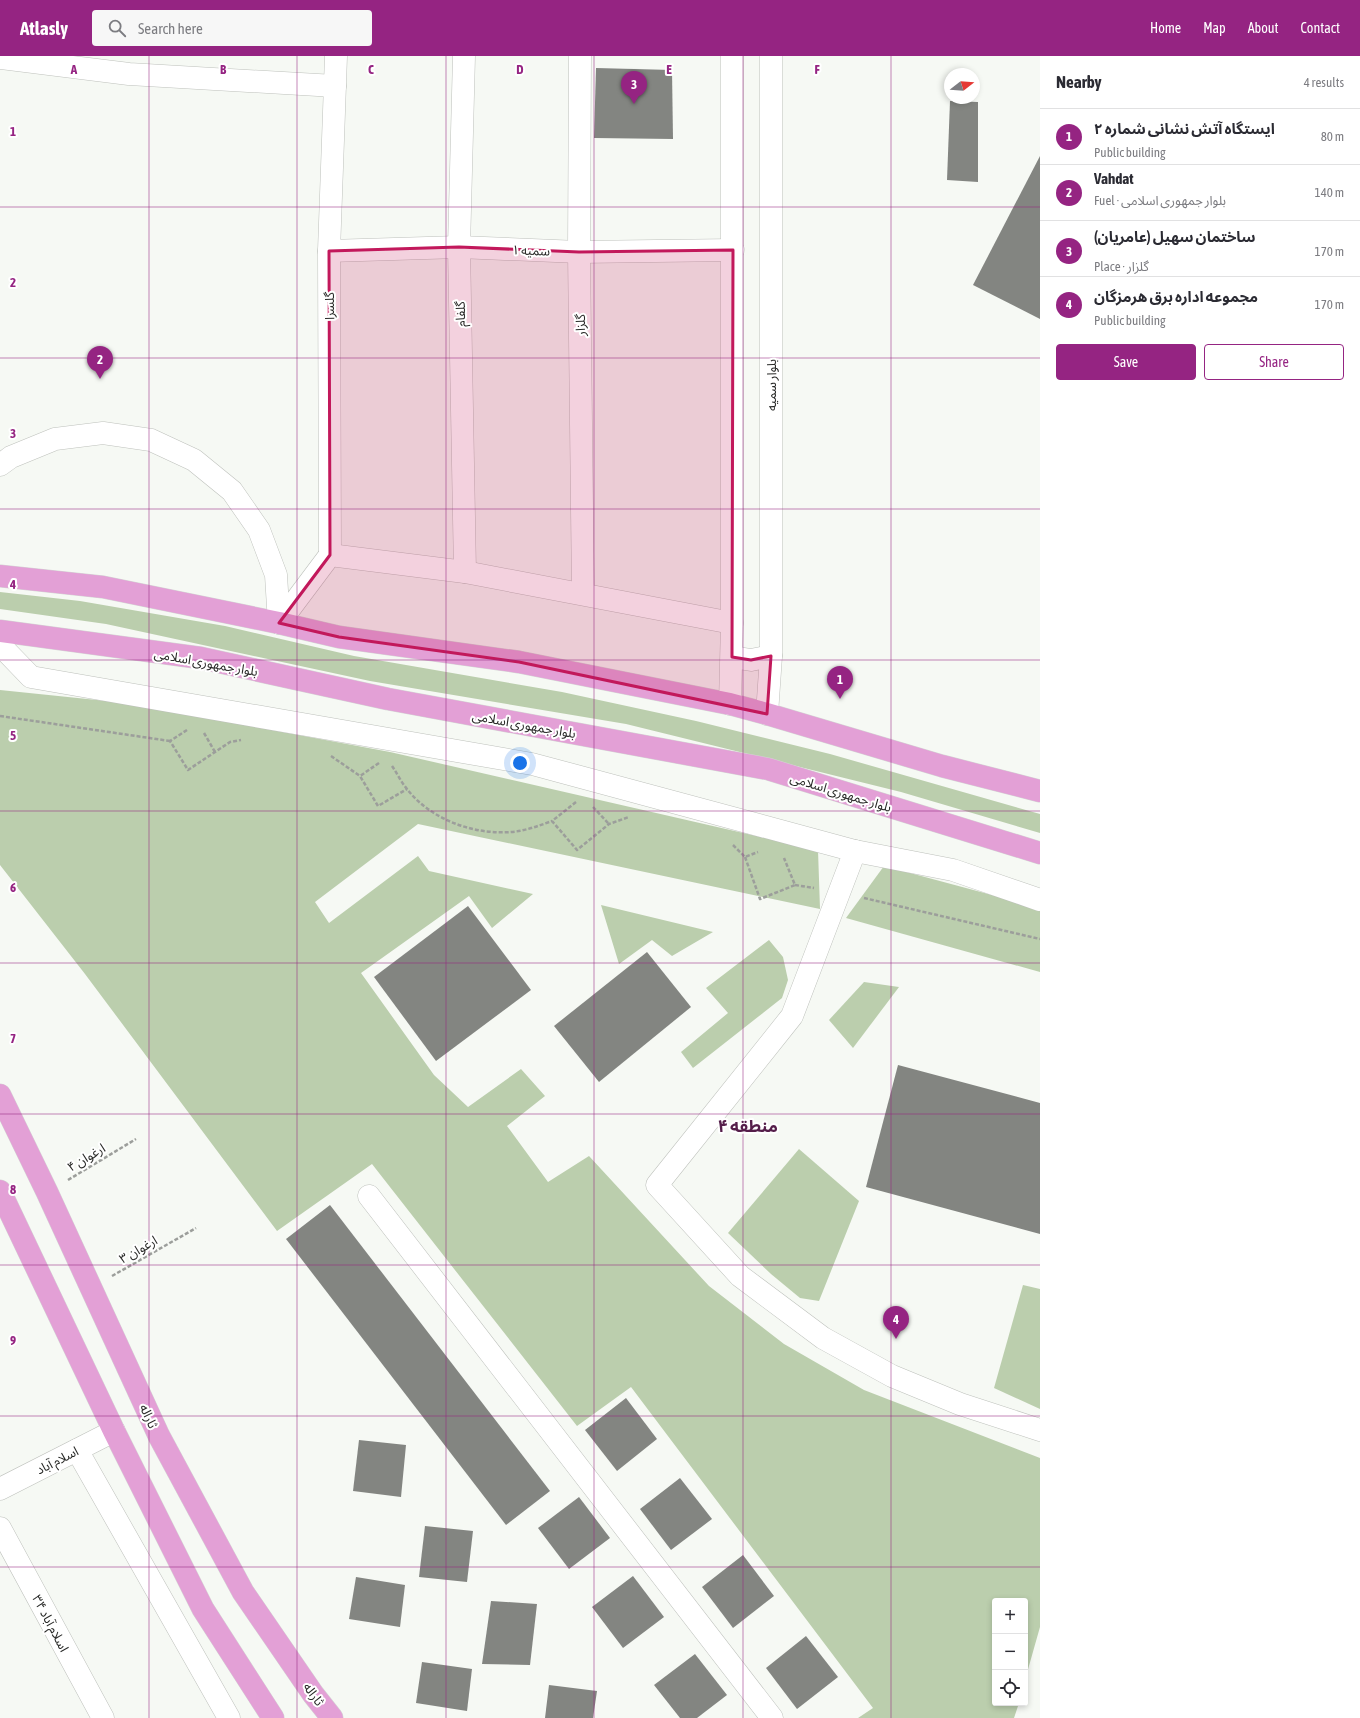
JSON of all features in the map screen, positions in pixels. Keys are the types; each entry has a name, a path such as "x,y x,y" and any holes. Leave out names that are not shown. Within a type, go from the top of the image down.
{"main road":[{"path":"0,576 103,587 280,623 339,637 519,662 730,704 942,766 1040,791"},
{"name":"بلوار جمهوری اسلامی","path":"0,631 201,658 388,699 768,769 1040,853"},
{"name":"ثاراله","path":"0,1095 47,1192 159,1436 244,1592 313,1694 332,1718"},
{"path":"0,1191 114,1431 203,1609 273,1718"}],"street":[{"path":"117,56 129,74"},
{"name":"گلسرا","path":"330,555 329,251 336,56"},
{"name":"گلفام","path":"464,56 459,247 465,572"},
{"name":"گلزار","path":"580,56 579,252 583,594"},
{"path":"730,704 732,657 732,56"},
{"name":"بلوار سمیه","path":"767,714 771,656 771,56"},
{"path":"0,58 129,74 335,86"},
{"name":"سمیه ۱","path":"329,251 459,247 579,252 733,250"},
{"path":"0,465 11,457 55,439 103,433 151,440 194,460 232,491 259,530 276,575 280,623"},
{"path":"280,623 330,555 465,572 732,623"},
{"path":"0,645 31,677 532,764 854,851 953,870 1040,900"},
{"path":"732,657 751,660 771,656"},
{"path":"854,851 792,1016 657,1185 740,1276 823,1338 892,1376 960,1404 1040,1430"},
{"path":"369,1196 772,1718"},
{"name":"اسلام آباد","path":"0,1490 114,1431"},
{"path":"77,1450 229,1718"},
{"name":"اسلام آباد ۳۴","path":"0,1528 103,1718"}],"path":[{"path":"0,716 170,741 192,727"},
{"path":"170,741 188,770 215,752 201,729"},
{"path":"382,762 360,776 378,806 407,789"},
{"path":"391,764 407,789 426,808 445,820 488,832 510,832 531,829 552,822 578,801"},
{"path":"589,802 609,824"},
{"path":"552,822 577,850 609,824 632,817"},
{"path":"731,842 745,857 760,899 795,885 839,892 1040,939"},
{"path":"745,857 764,849"},
{"path":"783,857 795,885"},
{"name":"ارغوان ۴","path":"47,1192 136,1139"},
{"name":"ارغوان ۳","path":"91,1288 196,1228"}],"highlighted area":[{"path":"459,247 579,252 733,250 732,657 751,660 771,656 767,714 519,662 339,637 279,623 330,555 329,251"}],"green space":[{"path":"0,592 80,601 225,626 354,656 562,692 696,721 830,754 1040,814 1040,833 901,792 626,724 370,681 106,624 0,609"},
{"path":"0,690 126,703 390,752 818,850 820,909 418,824 315,902 329,923 418,856 429,871 533,894 492,928 469,896 361,973 434,1075 468,1107 521,1069 545,1096 507,1126 548,1182 589,1156 709,1286 784,1344 864,1390 1040,1458 1040,1627 1028,1669 1028,1598 992,1598 992,1706 1018,1706 1014,1718 858,1718 873,1708 631,1387 577,1426 372,1164 277,1231 85,974 0,865"},
{"path":"884,866 1040,908 1040,972 846,918"},
{"path":"601,905 713,932 672,956 652,940 619,964"},
{"path":"769,940 783,957 788,980 782,998 693,1068 681,1052 728,1013 706,988"},
{"path":"864,982 899,987 853,1048 829,1020"},
{"path":"799,1149 859,1201 819,1301 800,1298 771,1274 728,1233"},
{"path":"1023,1285 1040,1289 1040,1409 994,1388"}],"building":[{"path":"596,68 672,70 673,139 594,138"},
{"path":"950,104 978,104 978,182 947,180"},
{"path":"1040,156 1040,319 973,285"},
{"path":"468,906 531,990 436,1061 374,977"},
{"path":"647,952 691,1007 599,1082 554,1026"},
{"path":"898,1065 1040,1103 1040,1234 866,1187"},
{"path":"330,1205 550,1491 506,1525 286,1239"},
{"path":"626,1398 657,1439 617,1471 585,1430"},
{"path":"359,1440 406,1445 401,1497 353,1491"},
{"path":"680,1478 712,1519 671,1550 640,1509"},
{"path":"579,1497 610,1538 569,1569 538,1528"},
{"path":"425,1526 473,1531 467,1582 419,1577"},
{"path":"743,1555 774,1596 733,1628 702,1587"},
{"path":"633,1576 664,1617 623,1648 592,1607"},
{"path":"356,1577 405,1585 400,1627 349,1619"},
{"path":"491,1601 537,1604 530,1665 482,1664"},
{"path":"806,1636 838,1677 797,1709 766,1668"},
{"path":"695,1654 727,1695 697,1718 680,1718 654,1685"},
{"path":"422,1662 472,1669 467,1711 416,1703"},
{"path":"549,1685 597,1691 593,1718 545,1718"}],"place":[{"name":"ساختمان سهیل (عامریان)","path":"634,104"},
{"name":"Vahdat","path":"100,379"},
{"name":"ایستگاه آتش نشانی شماره ۲","path":"840,699"},
{"name":"مجموعه اداره برق هرمزگان","path":"896,1339"}],"district":[{"name":"منطقه ۴","path":"748,1126"}]}
